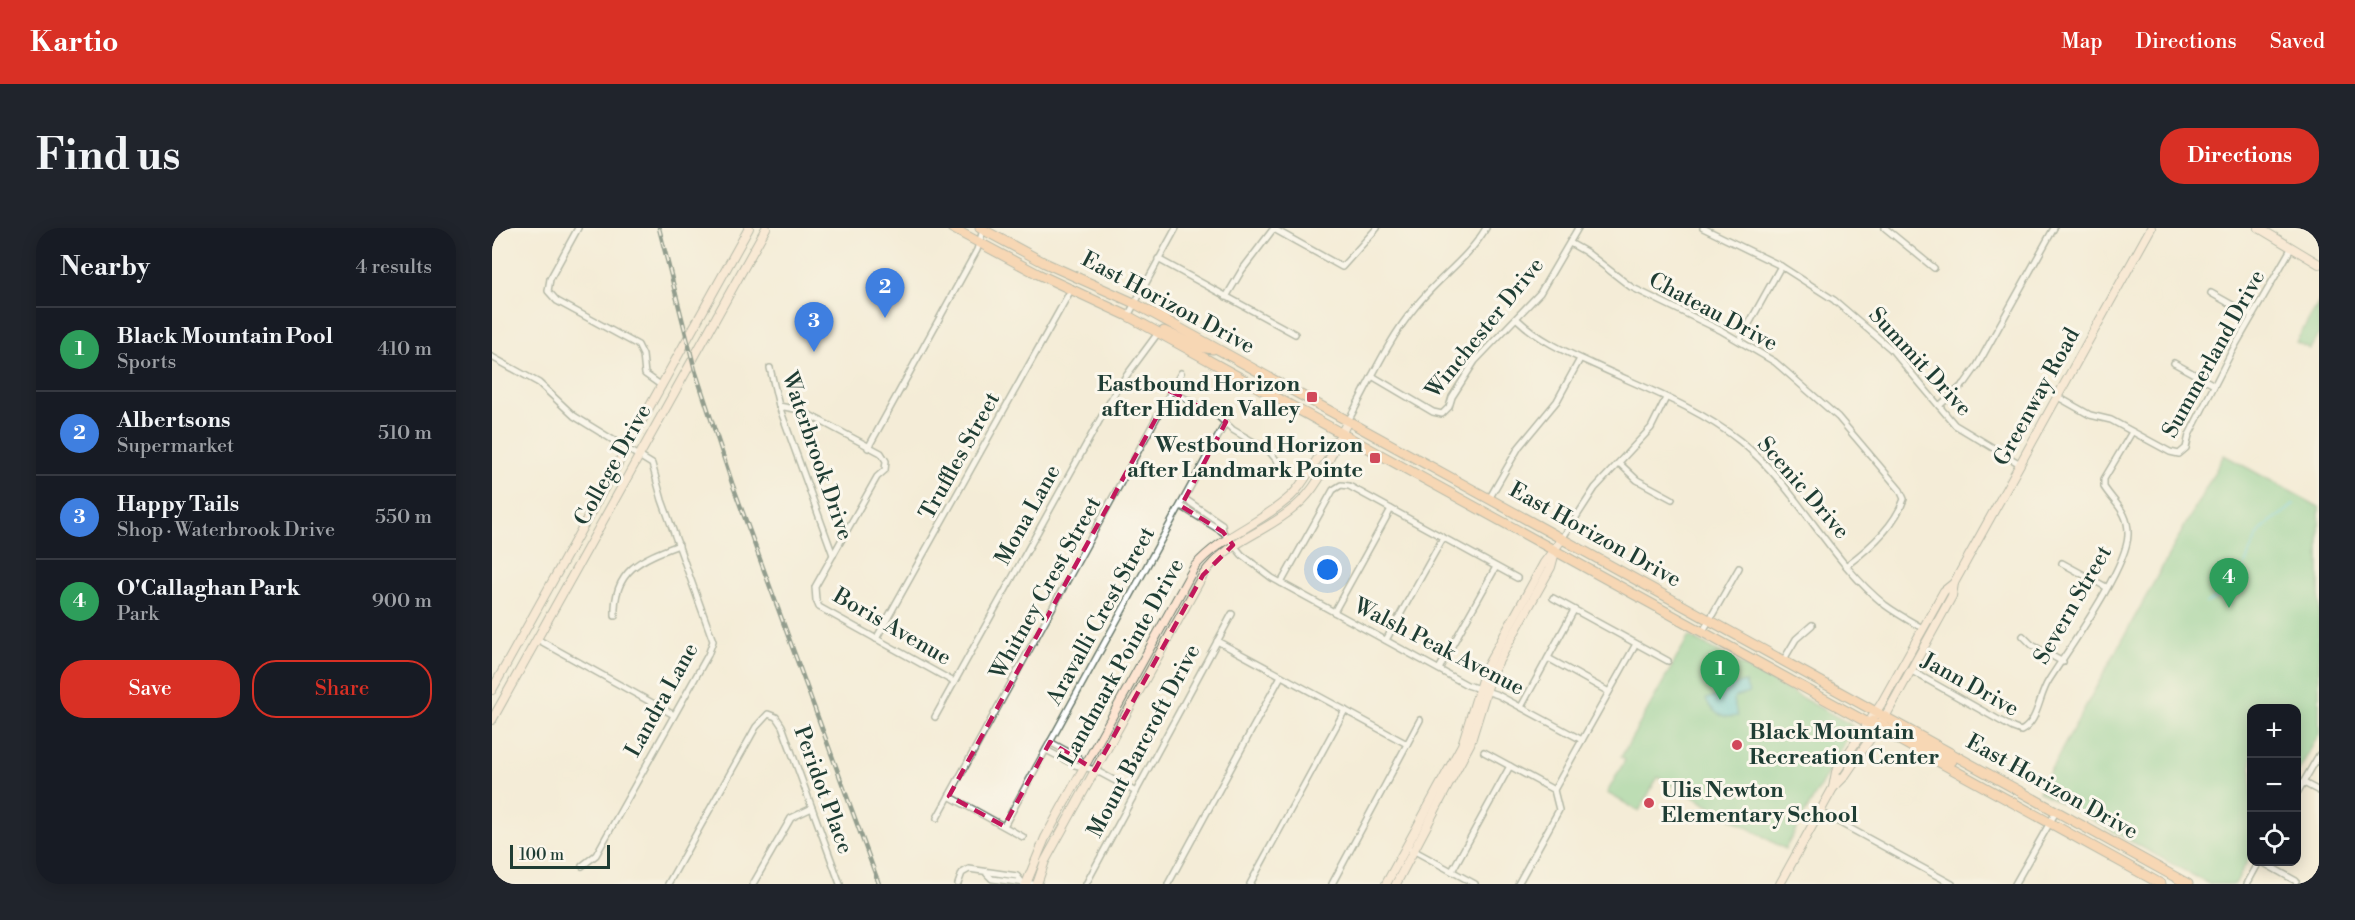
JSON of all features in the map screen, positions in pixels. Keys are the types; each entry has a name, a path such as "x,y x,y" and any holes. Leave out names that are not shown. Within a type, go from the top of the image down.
{"main road":[{"name":"East Horizon Drive","path":"952,228 1038,274 1128,316 1339,436 1555,551 1868,723"},
{"name":"East Horizon Drive","path":"982,229 1045,263 1134,303 1876,712 1881,723 2049,823 2161,884"},
{"path":"1158,333 1169,332 1199,347 1215,348"},
{"path":"1868,723 1874,721 1881,723"},
{"name":"East Horizon Drive","path":"1881,723 1960,765 1977,768 2188,884"},
{"path":"2049,823 2055,820 2103,845 2126,850"}],"street":[{"path":"578,228 550,279 548,291 557,301 638,345 644,355 645,374 662,386"},
{"name":"College Drive","path":"492,690 749,228"},
{"name":"College Drive","path":"492,720 766,228"},
{"path":"1128,316 1176,228"},
{"path":"1226,297 1242,270 1274,228 1342,267 1377,228"},
{"path":"1348,421 1407,317 1427,294 1468,255 1486,228"},
{"name":"Winchester Drive","path":"1372,376 1433,412 1442,414 1449,407 1452,397 1475,361 1517,319 1548,282 1578,228"},
{"name":"Summit Drive","path":"1703,228 1781,266 1834,300 1872,331 1903,362 1939,406 1965,433 2020,464"},
{"path":"1885,228 1934,268"},
{"path":"1939,406 1965,383 1977,366 2053,230 2044,228"},
{"name":"Greenway Road","path":"1833,788 1836,772 1907,668 1952,596 1954,584 2151,228"},
{"path":"2259,228 2319,264"},
{"path":"868,448 980,243 982,229"},
{"name":"Chateau Drive","path":"1570,243 1642,293 1740,340 1775,362 1821,400 1900,490 1904,499 1901,508 1877,541 1847,565"},
{"name":"Summerland Drive","path":"2058,397 2082,411 2111,420 2170,452 2179,454 2186,448 2188,435 2214,385 2292,247"},
{"path":"1158,259 1295,334"},
{"path":"1740,340 1781,266"},
{"path":"719,281 733,288"},
{"name":"Truffles Street","path":"876,639 1072,288"},
{"path":"2211,293 2252,316"},
{"name":"Scenic Drive","path":"1517,319 1542,340 1711,421 1755,455 1786,487 1847,565 1886,606 1924,629"},
{"name":"Mona Lane","path":"935,717 1118,387 1158,333"},
{"name":"Landra Lane","path":"492,357 539,383 574,416 652,464 678,545 713,641 708,655 596,855 582,866"},
{"path":"1489,499 1514,453 1557,401 1580,359"},
{"path":"2174,363 2214,385"},
{"name":"Waterbrook Drive","path":"770,368 779,406 833,555"},
{"name":"Whitney Crest Street","path":"937,818 1181,373"},
{"path":"1172,391 1226,422 1233,430 1269,451 1278,462"},
{"path":"1396,884 1470,744 1485,670 1539,573 1590,495 1651,428 1666,398"},
{"path":"779,406 800,410 880,453 886,460 885,470 877,477 833,555"},
{"name":"Landmark Pointe Drive","path":"1029,883 1045,861 1203,575 1233,544 1296,506 1318,480 1335,451 1339,436 1348,421"},
{"name":"Aravalli Crest Street","path":"1004,826 1226,422"},
{"name":"Severn Street","path":"2021,731 2029,727 2048,681 2063,662 2121,559 2128,535 2127,520 2120,505 2104,488 2104,479 2132,432"},
{"name":"Landmark Pointe Drive","path":"1029,883 1035,857 1187,579 1208,550 1225,534 1272,512 1293,495 1310,475 1326,446 1339,436"},
{"path":"1619,463 1637,480 1672,499"},
{"path":"1281,583 1333,490 1341,485 1348,486 1517,578"},
{"name":"Walsh Peak Avenue","path":"1185,499 1214,516 1222,524 1225,534 1233,544 1257,567 1281,583 1439,669 1521,707 1582,740"},
{"path":"1181,506 1225,534"},
{"path":"1334,612 1390,509"},
{"path":"1386,640 1443,538"},
{"path":"615,616 614,601 629,570 643,559 678,545"},
{"name":"Boris Avenue","path":"833,555 815,587 816,600 825,611 954,682"},
{"path":"2062,563 2106,587"},
{"path":"1439,669 1496,567"},
{"path":"1702,633 1739,568"},
{"name":"Greenway Road","path":"1780,884 1833,788 1844,777 1881,723 1924,629 1944,591 1954,584"},
{"path":"1553,598 1668,661"},
{"path":"1521,707 1574,610"},
{"name":"Mount Barcroft Drive","path":"1086,884 1232,614"},
{"path":"1783,661 1796,639 1812,625"},
{"path":"2023,636 2032,645 2063,662"},
{"path":"537,639 674,715"},
{"path":"1217,641 1407,744"},
{"path":"1518,884 1559,810 1554,790 1636,644"},
{"path":"1548,658 1609,692"},
{"name":"Jann Drive","path":"1907,668 2021,731"},
{"path":"1168,884 1281,676"},
{"path":"499,678 513,683"},
{"path":"1386,884 1462,745 1482,690"},
{"path":"1250,884 1344,710"},
{"name":"Peridot Place","path":"668,884 756,728 768,714 776,717 782,726 840,884"},
{"path":"1332,884 1420,720"},
{"path":"1050,742 1079,758 1084,766"},
{"path":"1046,750 1075,765 1095,770 1136,792"},
{"path":"1484,752 1554,790"},
{"path":"2301,788 2319,755"},
{"path":"1452,871 1510,766"},
{"path":"2304,783 2319,791"},
{"path":"949,796 1023,837"},
{"path":"753,884 791,818 812,808"},
{"path":"1820,812 1952,884"},
{"path":"2015,884 2056,812"},
{"path":"1406,846 1475,884"},
{"path":"2247,884 2257,866"},
{"path":"2269,866 2296,881"},
{"path":"958,884 962,873 969,869 987,874 992,879 1015,884 1029,883"}],"highlighted area":[{"path":"1171,391 1226,422 1181,506 1223,532 1233,545 1203,575 1095,770 1050,742 1004,826 949,796"}],"green space":[{"path":"2319,302 2319,333 2310,349 2296,342"},
{"path":"2224,455 2319,507 2319,734 2301,767 2301,704 2247,704 2247,862 2235,884 2209,884 2039,791"},
{"name":"Black Mountain Recreation Center","path":"1689,636 1850,724 1853,728 1785,849 1658,777 1639,811 1607,793 1625,760 1621,757"}],"water":[{"path":"1745,682 1749,693 1735,697 1733,701 1738,716 1723,716 1708,704 1706,699 1722,695 1720,688"}],"waterway":[{"path":"2206,603 2231,588 2238,580 2261,531 2294,504"}],"railway":[{"path":"659,228 695,370 732,483 879,884"}],"place":[{"name":"Albertsons","path":"885,318"},
{"name":"Happy Tails","path":"814,352"},
{"name":"Eastbound Horizon after Hidden Valley","path":"1312,397"},
{"name":"Westbound Horizon after Landmark Pointe","path":"1375,458"},
{"name":"O'Callaghan Park","path":"2229,608"},
{"name":"Black Mountain Pool","path":"1720,700"},
{"name":"Black Mountain Recreation Center","path":"1737,745"},
{"name":"Ulis Newton Elementary School","path":"1649,803"}]}
